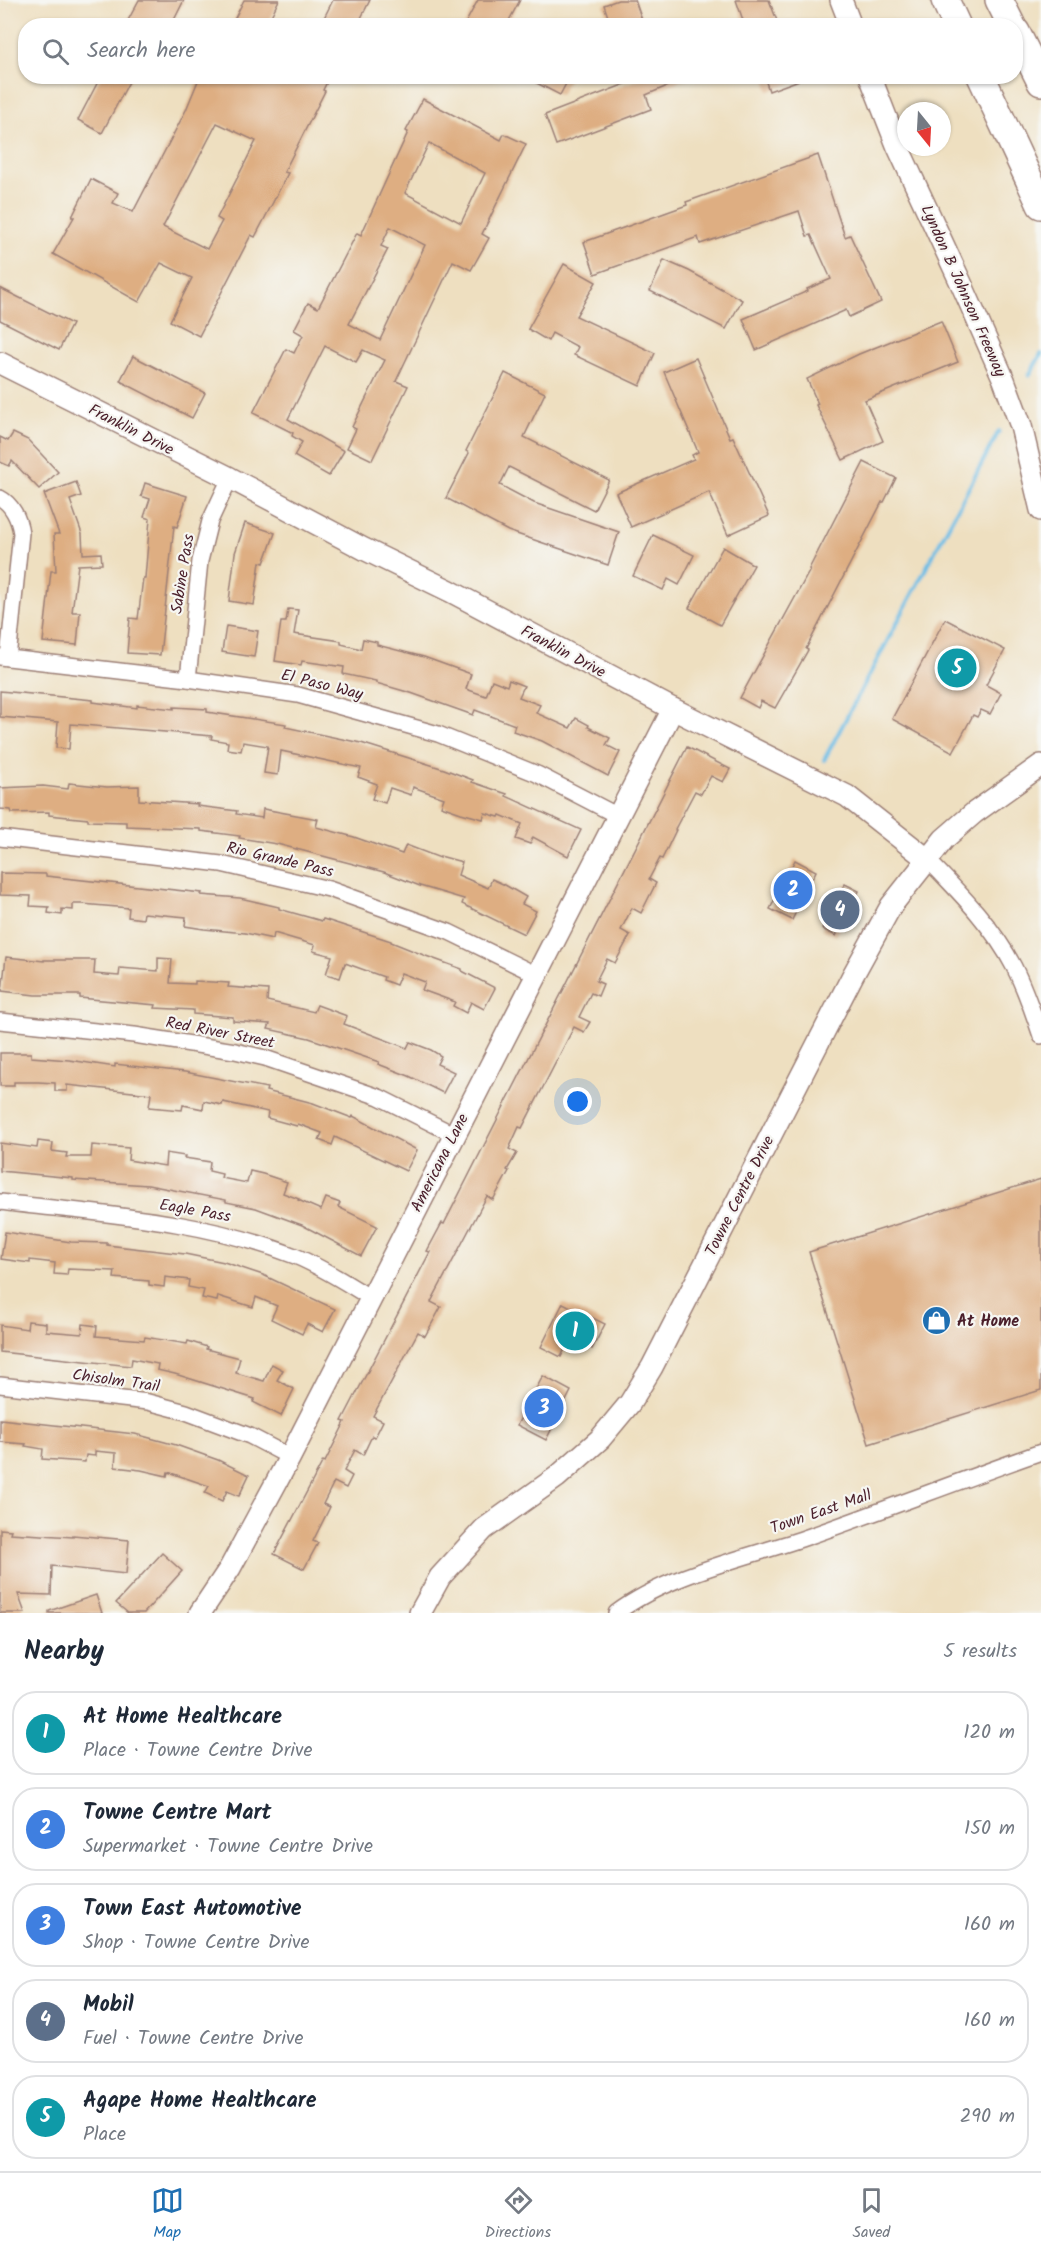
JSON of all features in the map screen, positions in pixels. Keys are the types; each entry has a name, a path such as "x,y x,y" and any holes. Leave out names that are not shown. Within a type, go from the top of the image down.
{"highway":[{"path":"945,0 953,18"},
{"path":"999,0 1008,18"},
{"path":"1023,46 1041,82"},
{"path":"985,84 1041,205"}],"street":[{"path":"841,0 848,18"},
{"name":"Lyndon B Johnson Freeway","path":"873,84 897,145 1004,380 1021,426 1041,510"},
{"name":"Franklin Drive","path":"0,363 230,478 673,709 847,796 927,859 986,924 1013,965 1027,995 1041,1036"},
{"name":"Sabine Pass","path":"188,679 200,561 210,521 230,478"},
{"path":"0,498 8,502 20,524 21,532 4,658"},
{"name":"El Paso Way","path":"4,658 188,679 298,695 438,735 537,774 618,816"},
{"name":"Americana Lane","path":"200,1613 230,1568 290,1457 673,709"},
{"name":"Towne Centre Drive","path":"420,1613 440,1577 484,1529 557,1477 600,1439 630,1403 657,1357 853,975 891,906 944,839 974,813 1041,765"},
{"name":"Rio Grande Pass","path":"0,838 221,864 329,889 449,932 537,975"},
{"name":"Red River Street","path":"0,1021 134,1035 265,1058 379,1097 455,1135"},
{"name":"Eagle Pass","path":"0,1202 135,1218 202,1228 236,1236 296,1257 371,1298"},
{"name":"Chisolm Trail","path":"0,1385 148,1402 186,1412 250,1436 290,1457"},
{"name":"Town East Mall","path":"616,1613 638,1597 688,1576 809,1536 1041,1452"}],"building":[{"path":"139,0 184,0 175,18 129,18"},
{"path":"244,0 279,0 270,18 235,18"},
{"path":"333,0 370,0 361,18 324,18"},
{"path":"478,0 520,0 510,18 468,18"},
{"path":"618,0 635,0 641,18 608,18 604,5"},
{"path":"736,0 769,0 776,18 742,18"},
{"path":"97,84 128,84 102,133 78,120"},
{"path":"197,84 326,84 323,90 325,91 284,172 288,173 255,237 251,235 199,336 170,321 192,278 161,263 139,302 53,254 74,217 72,217 91,179 118,193 113,203 133,212 186,110","holes":["217,123 256,141 217,218 222,221 207,249 163,227"]},
{"path":"539,84 566,84 560,95"},
{"path":"625,84 672,84 646,95 651,109 556,145 545,115"},
{"path":"767,84 788,84 769,91"},
{"path":"423,99 501,140 504,134 526,144 482,234 489,238 471,270 453,261 396,381 408,386 372,460 347,448 356,429 352,427 385,360 363,350 356,362 325,346 288,419 344,451 329,476 294,456 302,442 292,436 293,433 253,413 286,349 294,353 303,335 294,330 308,303 318,308 357,233 361,235 408,132 406,131","holes":["429,143 485,173 461,223 405,193","390,227 425,245 380,340 349,324 388,249 381,246"]},
{"path":"818,155 845,237 850,235 881,302 849,317 846,310 756,350 743,319 831,279 811,235 807,236 799,211 700,244 698,237 595,274 584,242 687,205 686,202"},
{"path":"664,260 742,300 726,329 650,291"},
{"path":"564,264 596,282 576,316 655,353 640,386 574,355 578,347 552,333 548,341 528,329"},
{"path":"0,288 72,324 59,350 0,320"},
{"path":"941,321 958,362 865,400 883,441 843,460 816,405 818,404 807,379 859,354"},
{"path":"133,356 205,393 192,418 120,381"},
{"path":"696,358 730,438 733,437 769,516 728,535 709,492 631,527 616,493 694,459 692,455 698,452 664,372"},
{"path":"505,373 545,393 524,437 609,480 594,510 509,467 500,485 534,503 619,532 608,565 508,531 446,498 469,453 466,451"},
{"path":"13,433 28,440 58,472 39,489 12,461 9,466 0,462 0,437 8,441"},
{"path":"864,462 896,478 806,649 808,650 775,708 761,701 758,708 740,698 810,570"},
{"path":"76,482 81,496 70,500 82,534 83,554 101,553 102,564 78,565 72,612 80,612 77,645 43,642 51,571 56,571 54,534 59,534 44,494"},
{"path":"145,483 187,496 177,527 174,526 160,655 127,653 130,618 138,619 143,578 145,578 150,519 144,517 150,499 141,496"},
{"path":"245,523 275,533 264,563 260,562 254,605 229,601 235,553"},
{"path":"653,535 694,555 679,585 668,579 663,590 633,576"},
{"path":"723,547 754,565 720,625 689,608"},
{"path":"288,609 298,610 294,634 341,641 341,644 361,649 363,639 424,657 471,674 466,689 486,696 492,680 507,686 509,680 524,686 519,697 540,705 536,713 570,728 576,718 610,738 606,745 620,752 608,776 542,741 513,731 515,725 475,710 473,715 376,683 376,681 343,674 344,667 302,661 301,665 275,661 281,622 286,622"},
{"path":"945,619 1005,650 986,685 1001,693 990,714 981,710 977,717 973,715 953,752 892,719"},
{"path":"226,626 258,631 254,657 222,652"},
{"path":"0,691 93,700 93,702 137,708 137,705 174,709 174,707 207,709 207,712 286,724 285,727 361,743 444,769 507,794 506,796 581,830 568,856 533,837 530,844 516,839 522,824 500,815 499,817 485,813 483,819 461,813 441,806 444,798 413,787 411,795 390,788 385,803 372,799 377,784 358,777 361,768 281,751 278,775 264,773 268,746 243,742 241,751 227,749 228,742 211,739 212,736 71,724 69,749 56,748 58,722 0,717"},
{"path":"687,747 730,769 723,782 711,776 701,794 695,791 662,859 660,858 649,879 656,883 641,913 632,908 621,930 630,935 615,963 607,959 596,981 603,984 598,996 591,993 579,1017 590,1022 584,1032 574,1027 522,1128 519,1127 509,1149 517,1153 507,1170 509,1171 493,1200 487,1196 431,1302 441,1307 425,1336 418,1332 373,1416 383,1421 375,1437 372,1436 363,1455 355,1450 344,1471 352,1476 346,1488 334,1482 323,1504 330,1507 313,1541 318,1543 304,1569 274,1554 323,1461 325,1462 345,1422 342,1421 430,1252 427,1251 442,1223 444,1224"},
{"path":"69,783 107,787 139,786 139,800 198,804 197,806 237,811 236,814 262,818 263,809 318,819 316,827 354,837 402,854 406,845 440,858 440,856 462,862 458,875 488,888 492,879 505,885 526,897 522,904 536,911 524,934 462,904 464,899 384,872 277,844 201,831 201,829 126,826 126,822 88,821 88,819 49,815 49,812 12,813 11,810 0,809 0,788 43,786 68,789"},
{"path":"795,860 816,871 792,920 770,909"},
{"path":"0,873 46,874 46,876 202,893 201,895 240,898 279,907 279,909 322,921 323,919 391,941 462,969 495,988 484,1009 471,1002 466,1013 453,1006 455,1002 422,990 425,982 401,973 396,985 383,980 384,977 345,963 340,978 326,974 332,956 313,951 315,945 274,933 273,939 245,933 185,926 186,917 144,913 143,919 128,917 129,908 73,904 73,910 62,909 62,915 48,913 49,907 30,906 31,896 0,895"},
{"path":"845,884 859,891 836,936 822,929"},
{"path":"6,957 44,961 95,960 94,974 119,976 120,968 158,971 158,958 172,959 170,983 195,984 195,981 229,983 228,987 268,990 267,1001 314,1012 317,1005 347,1016 344,1024 407,1048 410,1042 431,1050 441,1056 437,1064 454,1072 443,1093 378,1064 379,1062 309,1038 268,1029 270,1024 233,1021 233,1017 193,1014 193,1010 155,1008 156,1005 80,998 80,995 35,995 2,991"},
{"path":"0,1053 31,1053 31,1057 115,1067 115,1064 185,1072 267,1088 266,1091 313,1103 352,1118 353,1116 417,1150 406,1171 335,1137 332,1145 319,1140 322,1133 298,1124 297,1126 267,1118 268,1112 223,1102 222,1105 204,1101 203,1109 183,1105 182,1110 149,1107 151,1094 67,1085 67,1091 55,1091 55,1083 38,1082 14,1082 14,1086 0,1086"},
{"path":"38,1141 53,1143 52,1151 67,1153 66,1157 91,1157 92,1145 129,1148 128,1160 165,1166 166,1153 210,1162 209,1171 222,1174 221,1178 247,1183 250,1171 263,1174 287,1182 283,1193 298,1200 321,1210 326,1198 340,1203 338,1207 377,1226 361,1256 302,1225 256,1208 226,1202 226,1200 148,1185 73,1180 73,1178 0,1171 0,1143 37,1148"},
{"name":"At Home","path":"1041,1179 1041,1390 869,1444 809,1252"},
{"path":"5,1232 71,1242 107,1243 107,1245 185,1254 224,1262 263,1275 335,1309 323,1332 307,1324 302,1334 271,1319 277,1306 256,1297 253,1307 218,1296 217,1301 202,1298 204,1290 188,1287 189,1280 165,1277 164,1287 149,1285 149,1281 114,1278 115,1271 68,1269 67,1275 54,1274 55,1263 30,1260 30,1263 1,1259"},
{"path":"563,1303 605,1324 592,1349 570,1338 561,1357 541,1347"},
{"path":"28,1321 46,1323 46,1331 82,1334 83,1324 97,1326 96,1336 144,1340 145,1337 187,1344 188,1341 207,1347 206,1349 240,1358 236,1373 264,1381 272,1364 283,1370 277,1380 294,1389 281,1416 253,1402 255,1399 157,1370 158,1364 132,1359 131,1366 0,1352 0,1325 27,1329"},
{"path":"543,1376 571,1391 546,1440 517,1425"},
{"path":"0,1419 135,1434 218,1460 249,1475 239,1496 227,1491 222,1501 205,1493 209,1486 168,1472 167,1476 115,1467 116,1453 95,1451 95,1456 86,1455 85,1462 42,1459 43,1449 25,1446 26,1444 0,1442"},
{"path":"0,1529 11,1530 10,1533 129,1540 126,1574 52,1566 51,1595 18,1594 25,1613 0,1613"},
{"path":"162,1553 182,1571 144,1613 128,1613 116,1603"},
{"path":"96,1595 102,1613 49,1613 49,1611"}],"waterway":[{"path":"1029,376 1041,354"},
{"path":"824,760 999,431"}],"place":[{"name":"Agape Home Healthcare","path":"957,668"},
{"name":"Towne Centre Mart","path":"793,890"},
{"name":"Mobil","path":"840,910"},
{"name":"At Home","path":"936,1321"},
{"name":"At Home Healthcare","path":"575,1331"},
{"name":"Town East Automotive","path":"544,1408"}]}
